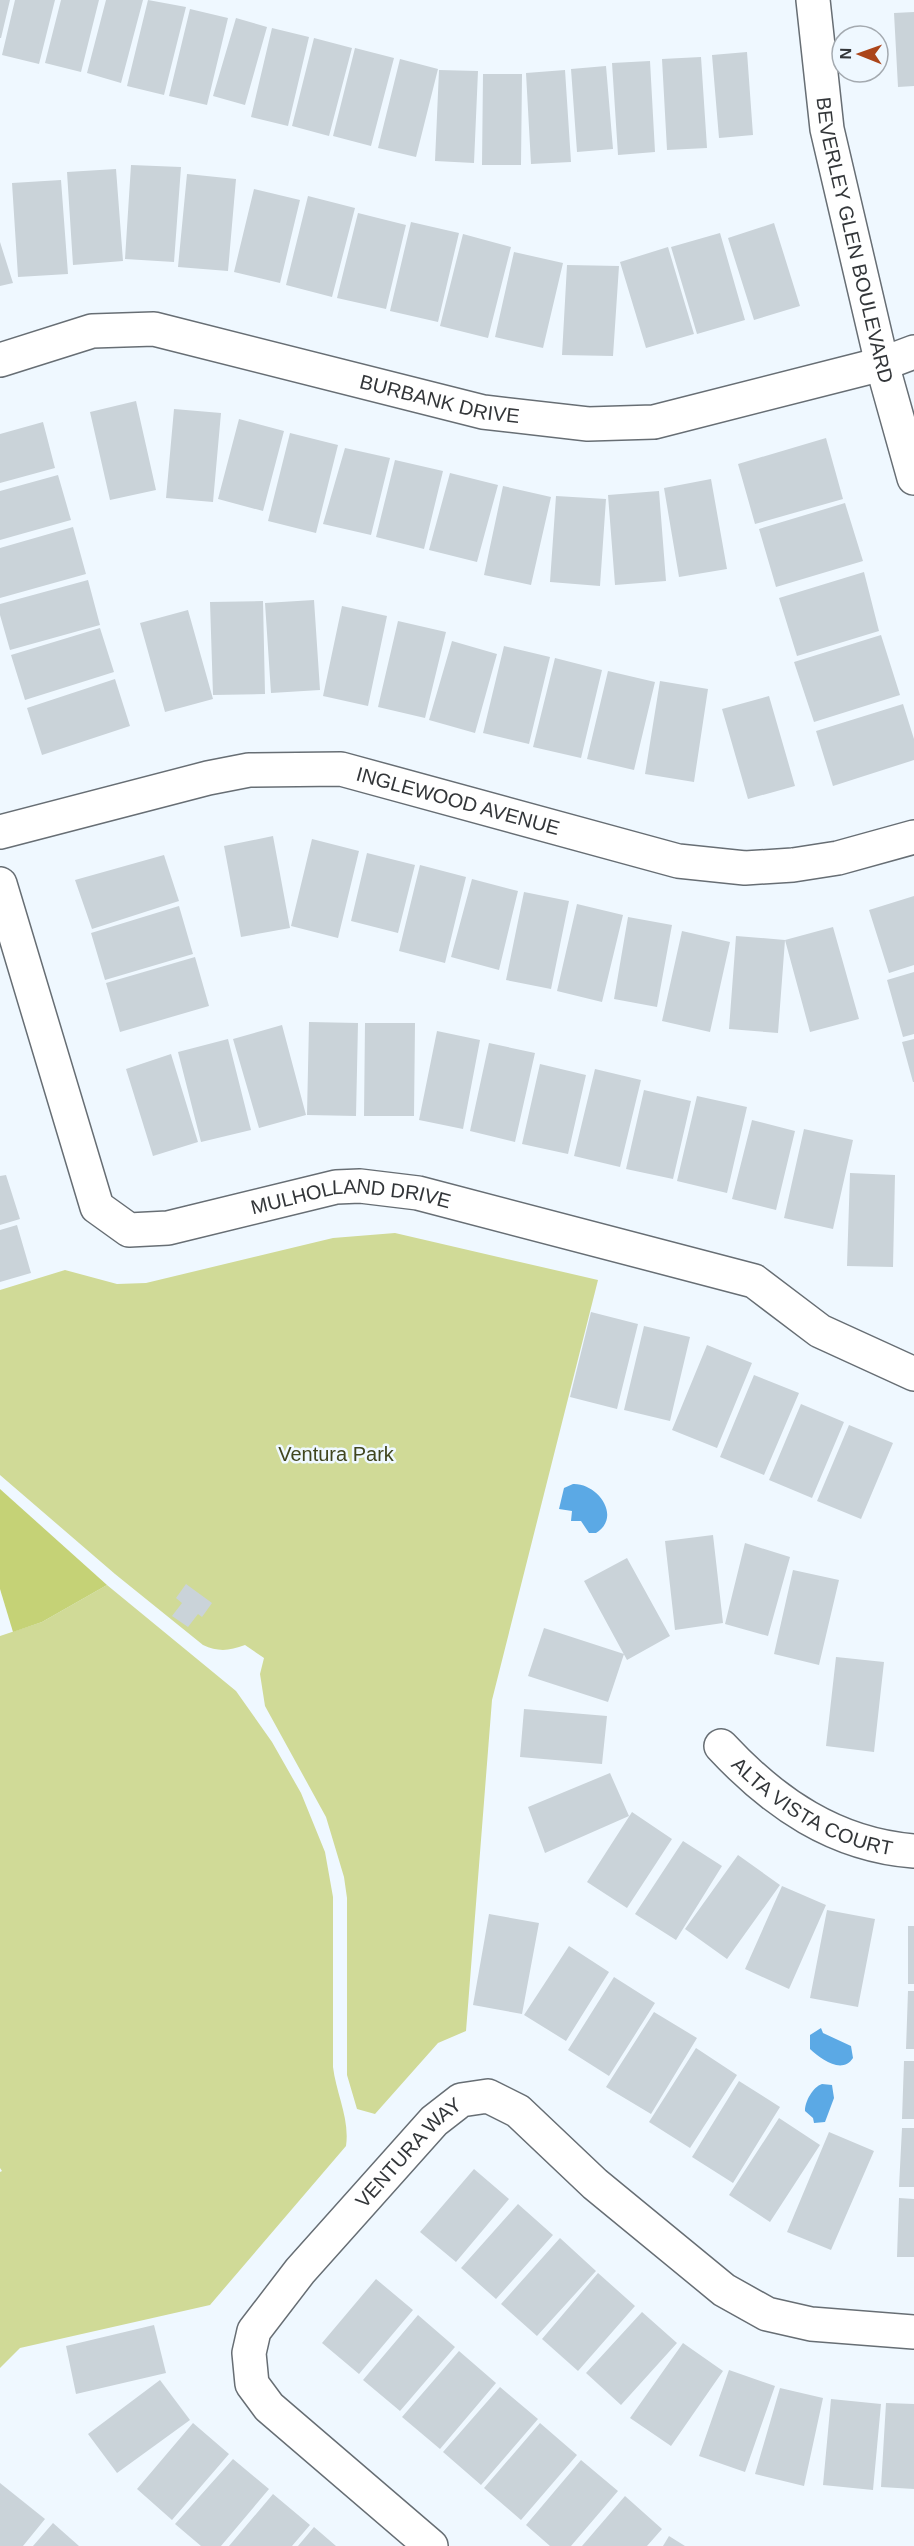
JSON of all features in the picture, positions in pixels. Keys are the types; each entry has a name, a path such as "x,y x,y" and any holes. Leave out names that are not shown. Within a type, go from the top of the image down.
{"street":[{"name":"BEVERLEY GLEN BOULEVARD","path":"813,0 827,129 882,364 914,478"},
{"name":"BURBANK DRIVE","path":"0,360 92,331 154,329 483,412 588,424 654,422 882,364 914,351"},
{"name":"INGLEWOOD AVENUE","path":"0,832 208,777 249,770 297,768 341,769 678,861 745,868 793,865 837,858 914,837"},
{"name":"MULHOLLAND DRIVE","path":"0,884 97,1207 129,1230 168,1228 336,1187 369,1187 418,1193 754,1281 820,1330 914,1374"},
{"name":"ALTA VISTA COURT","path":"721,1746 768,1792 810,1821 839,1835 870,1845 914,1851"},
{"name":"VENTURA WAY","path":"432,2546 269,2407 252,2384 249,2353 254,2331 300,2271 434,2121 461,2100 488,2096 518,2111 596,2184 724,2290 767,2314 811,2324 914,2332"}],"green space":[{"name":"Ventura Park","path":"395,1233 598,1280 492,1700 466,2031 438,2043 375,2114 357,2109 347,2075 347,1898 344,1877 326,1817 265,1706 260,1674 264,1658 245,1645 224,1650 203,1645 115,1574 0,1475 0,1290 65,1270 117,1284 146,1283 333,1238"},
{"path":"0,1489 107,1585 42,1622 13,1632 0,1589"},
{"path":"107,1585 236,1691 272,1742 301,1793 325,1852 333,1897 333,2067 346,2126 346,2146 210,2305 20,2348 0,2368 0,2172 2,2171 0,2168 0,1636 42,1622"}],"water":[{"path":"573,1484 591,1489 604,1502 607,1518 604,1526 596,1533 589,1533 581,1521 571,1521 572,1511 559,1509 564,1488"},
{"path":"821,2028 823,2033 851,2046 853,2058 848,2063 831,2064 810,2049 810,2035"},
{"path":"822,2084 832,2085 834,2098 825,2122 814,2123 813,2118 805,2111 805,2107 813,2091"}],"building":[{"path":"0,0 10,0 1,38 0,38"},
{"path":"15,0 55,0 39,64 2,55"},
{"path":"61,0 99,0 81,72 45,63"},
{"path":"106,0 143,0 121,83 87,73"},
{"path":"148,0 186,7 164,95 127,86"},
{"path":"190,9 228,18 207,105 169,96"},
{"path":"914,12 914,86 898,87 894,13"},
{"path":"236,18 267,27 245,105 213,96"},
{"path":"272,28 309,37 288,126 251,117"},
{"path":"314,38 352,48 329,136 292,126"},
{"path":"355,48 394,58 371,146 333,136"},
{"path":"747,52 753,135 719,138 712,55"},
{"path":"701,57 707,148 667,150 662,59"},
{"path":"400,59 438,69 416,157 378,148"},
{"path":"650,61 655,152 618,155 612,63"},
{"path":"606,66 613,149 577,152 571,69"},
{"path":"439,70 478,71 474,163 435,161"},
{"path":"565,70 571,162 531,164 526,73"},
{"path":"483,74 522,74 521,165 482,165"},
{"path":"131,165 181,167 174,262 125,259"},
{"path":"116,169 123,261 73,265 67,172"},
{"path":"187,174 236,179 228,271 178,267"},
{"path":"61,180 68,274 18,277 12,183"},
{"path":"254,189 300,200 280,283 234,272"},
{"path":"308,196 355,208 332,297 286,285"},
{"path":"358,213 406,225 386,309 337,298"},
{"path":"411,222 459,233 438,322 390,311"},
{"path":"774,223 800,306 754,320 728,238"},
{"path":"720,233 745,320 697,334 671,247"},
{"path":"463,234 511,247 488,338 440,326"},
{"path":"0,242 13,283 0,286"},
{"path":"668,247 694,334 646,348 620,262"},
{"path":"514,252 563,263 543,348 495,337"},
{"path":"567,265 619,266 613,356 562,355"},
{"path":"136,401 156,490 110,500 90,412"},
{"path":"174,409 221,413 213,502 166,498"},
{"path":"239,419 284,431 263,511 218,499"},
{"path":"43,422 55,468 0,483 0,434"},
{"path":"290,433 338,445 316,533 268,521"},
{"path":"826,438 843,499 755,524 738,464"},
{"path":"345,448 390,458 371,535 323,524"},
{"path":"395,460 443,471 424,549 376,537"},
{"path":"450,473 498,485 477,562 429,550"},
{"path":"58,475 71,520 0,540 0,491"},
{"path":"711,479 727,569 679,577 664,488"},
{"path":"503,486 551,497 531,585 484,575"},
{"path":"659,491 666,581 615,585 608,495"},
{"path":"556,496 606,499 600,586 550,582"},
{"path":"845,503 863,561 776,587 759,529"},
{"path":"73,527 86,574 0,598 0,548"},
{"path":"864,572 879,631 797,656 779,598"},
{"path":"88,580 100,625 10,650 0,615 0,604"},
{"path":"314,600 320,690 271,693 265,603"},
{"path":"263,601 265,694 213,695 210,602"},
{"path":"342,606 387,616 368,706 323,696"},
{"path":"188,610 213,699 165,712 140,623"},
{"path":"398,621 446,632 425,718 378,707"},
{"path":"100,628 114,672 25,700 11,655"},
{"path":"881,635 900,695 814,722 794,662"},
{"path":"452,641 497,654 475,733 429,720"},
{"path":"504,646 550,657 529,744 483,733"},
{"path":"555,658 602,670 581,758 533,747"},
{"path":"608,671 655,682 634,770 587,759"},
{"path":"115,679 130,726 42,755 27,708"},
{"path":"660,681 708,689 694,782 645,774"},
{"path":"769,696 795,786 748,799 722,709"},
{"path":"903,704 914,739 914,760 833,786 816,731"},
{"path":"273,836 290,928 241,937 224,846"},
{"path":"312,839 359,851 338,938 291,926"},
{"path":"367,853 415,865 398,933 351,921"},
{"path":"164,855 179,901 92,929 75,880"},
{"path":"420,865 466,877 445,963 399,951"},
{"path":"472,879 518,891 499,970 451,957"},
{"path":"524,892 569,901 551,989 506,980"},
{"path":"914,896 914,965 889,973 869,910"},
{"path":"577,904 623,915 602,1002 557,991"},
{"path":"179,906 193,954 105,980 91,933"},
{"path":"628,917 672,925 657,1007 614,999"},
{"path":"833,927 859,1019 810,1032 785,940"},
{"path":"682,931 730,942 710,1032 662,1021"},
{"path":"736,936 785,940 778,1033 729,1029"},
{"path":"195,957 209,1006 120,1032 106,983"},
{"path":"914,972 914,1034 903,1037 887,980"},
{"path":"309,1022 358,1023 356,1116 307,1115"},
{"path":"365,1023 415,1023 414,1116 364,1116"},
{"path":"282,1025 306,1115 259,1128 233,1039"},
{"path":"437,1031 480,1040 463,1129 419,1120"},
{"path":"228,1039 251,1130 201,1142 178,1052"},
{"path":"914,1039 914,1082 913,1082 902,1042"},
{"path":"489,1043 535,1053 515,1142 470,1131"},
{"path":"171,1054 198,1142 153,1156 126,1069"},
{"path":"540,1064 586,1075 568,1154 522,1144"},
{"path":"595,1069 641,1080 620,1167 574,1156"},
{"path":"644,1090 691,1101 673,1179 626,1169"},
{"path":"697,1096 747,1107 727,1193 677,1181"},
{"path":"752,1120 795,1131 776,1210 732,1199"},
{"path":"804,1129 853,1140 833,1229 784,1218"},
{"path":"850,1173 895,1175 893,1267 847,1266"},
{"path":"6,1175 20,1219 0,1225 0,1176"},
{"path":"17,1225 31,1273 0,1282 0,1230"},
{"path":"591,1312 638,1324 617,1409 570,1397"},
{"path":"644,1326 690,1337 670,1421 624,1410"},
{"path":"707,1345 752,1363 717,1448 672,1430"},
{"path":"754,1375 799,1393 764,1475 720,1457"},
{"path":"801,1404 844,1422 812,1498 769,1480"},
{"path":"849,1425 893,1443 861,1519 817,1501"},
{"path":"713,1535 723,1623 675,1630 665,1541"},
{"path":"745,1543 790,1557 768,1636 725,1624"},
{"path":"627,1558 670,1636 627,1660 584,1581"},
{"path":"793,1570 839,1580 819,1665 774,1654"},
{"path":"186,1584 212,1603 202,1617 198,1614 188,1627 172,1616 182,1603 176,1598"},
{"path":"544,1628 624,1654 608,1702 528,1676"},
{"path":"836,1657 884,1662 874,1752 826,1746"},
{"path":"524,1709 607,1716 602,1764 520,1757"},
{"path":"610,1773 629,1816 545,1853 528,1807"},
{"path":"632,1812 672,1839 627,1908 587,1882"},
{"path":"683,1841 722,1866 676,1940 635,1914"},
{"path":"738,1855 780,1885 727,1959 685,1929"},
{"path":"782,1886 826,1905 789,1989 745,1969"},
{"path":"827,1910 875,1919 858,2007 810,1998"},
{"path":"489,1914 539,1923 522,2014 473,2005"},
{"path":"908,1926 914,1926 914,1984 908,1984"},
{"path":"569,1946 609,1972 566,2041 524,2015"},
{"path":"614,1977 655,2003 609,2076 568,2050"},
{"path":"908,1991 914,1991 914,2049 906,2049"},
{"path":"654,2012 697,2038 651,2114 606,2087"},
{"path":"696,2048 737,2075 690,2148 649,2122"},
{"path":"904,2061 914,2061 914,2119 902,2119"},
{"path":"739,2081 780,2107 733,2183 692,2157"},
{"path":"779,2118 820,2145 770,2222 729,2195"},
{"path":"902,2128 914,2128 914,2187 899,2187"},
{"path":"829,2132 874,2151 831,2250 787,2232"},
{"path":"474,2169 509,2199 456,2262 420,2232"},
{"path":"899,2198 914,2199 914,2257 897,2257"},
{"path":"518,2204 553,2235 496,2299 461,2268"},
{"path":"560,2238 596,2271 537,2336 501,2304"},
{"path":"598,2273 635,2306 578,2371 542,2339"},
{"path":"376,2279 413,2310 359,2374 322,2343"},
{"path":"642,2312 677,2343 621,2405 586,2373"},
{"path":"418,2315 455,2347 400,2411 363,2380"},
{"path":"154,2325 166,2373 76,2394 66,2346"},
{"path":"683,2343 723,2371 671,2446 630,2418"},
{"path":"459,2351 496,2383 440,2449 402,2417"},
{"path":"729,2370 775,2386 745,2472 699,2456"},
{"path":"160,2380 190,2420 117,2473 88,2434"},
{"path":"500,2387 538,2419 481,2485 443,2452"},
{"path":"780,2388 823,2398 804,2486 755,2474"},
{"path":"831,2399 881,2404 873,2490 823,2485"},
{"path":"886,2403 914,2404 914,2489 881,2487"},
{"path":"193,2423 229,2454 172,2520 137,2489"},
{"path":"540,2423 577,2455 521,2520 484,2488"},
{"path":"233,2459 269,2489 221,2546 201,2546 175,2524"},
{"path":"581,2460 618,2491 571,2546 550,2546 526,2525"},
{"path":"0,2483 45,2519 23,2546 0,2546"},
{"path":"273,2494 310,2525 292,2546 229,2546"},
{"path":"625,2496 662,2529 647,2546 582,2546"},
{"path":"53,2523 79,2546 33,2546"},
{"path":"314,2527 336,2546 298,2546"},
{"path":"669,2536 685,2546 663,2546"}]}
